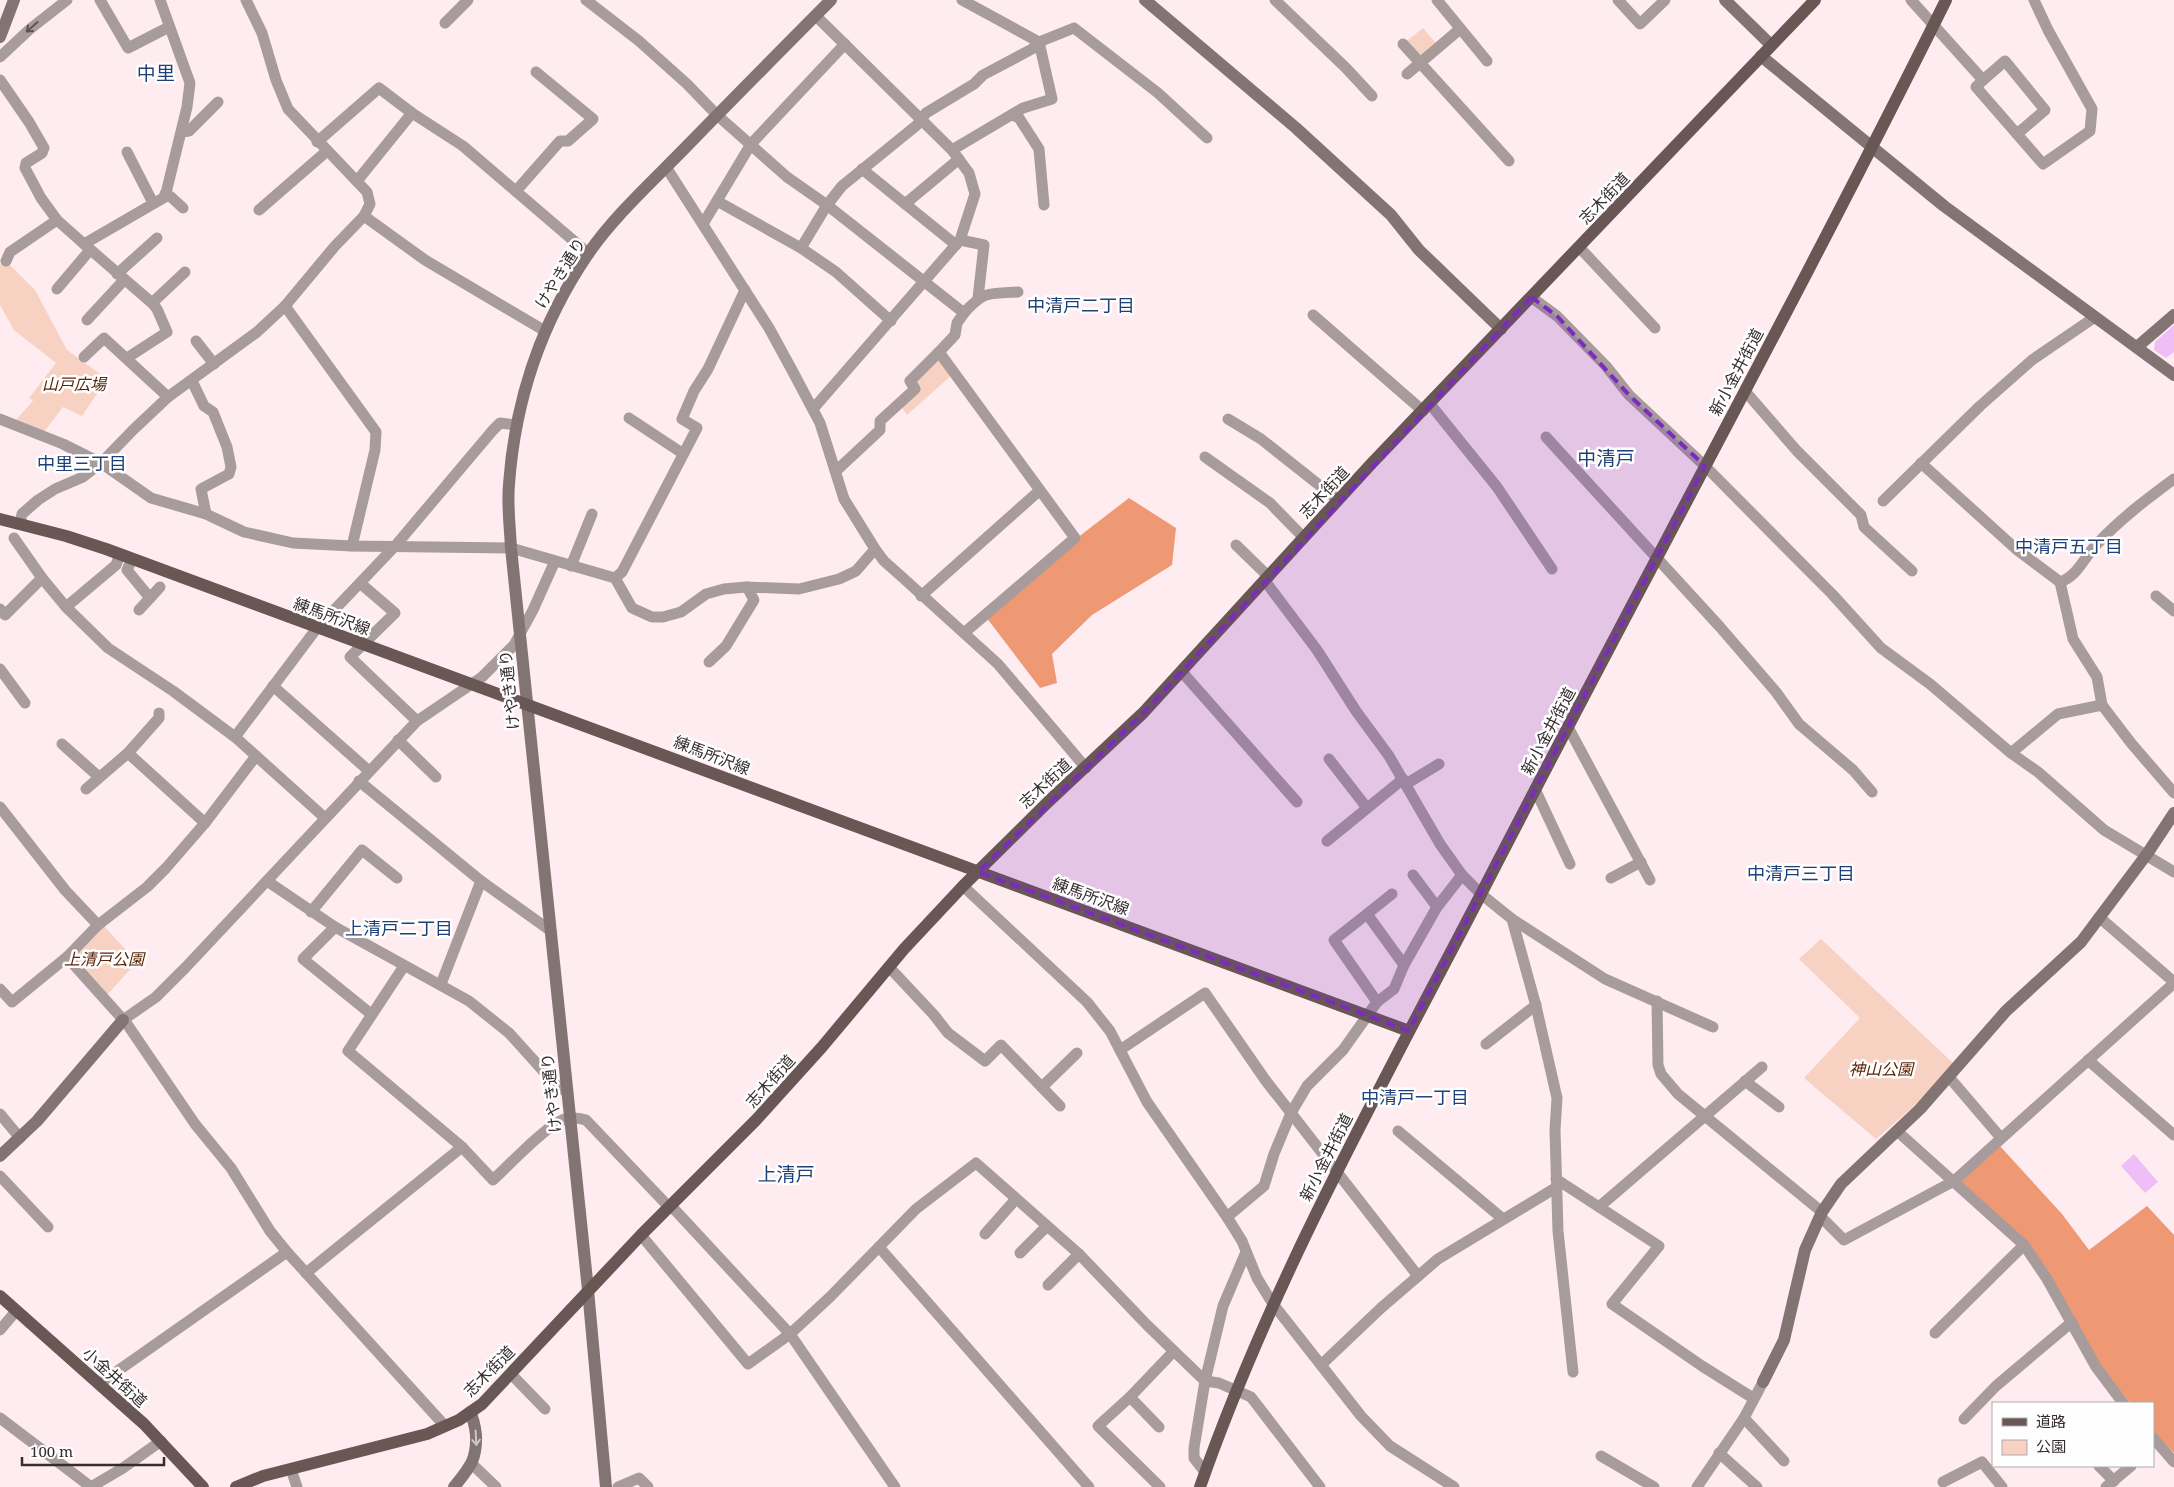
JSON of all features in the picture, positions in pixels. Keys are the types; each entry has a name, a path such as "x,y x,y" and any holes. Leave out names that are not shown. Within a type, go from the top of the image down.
{"main road":[{"name":"志木街道","path":"236,1487 263,1476 427,1434 445,1426 482,1404 588,1290 779,1095 889,967 963,886 1049,800 1086,768 1182,672 1338,500 1815,0"},
{"name":"新小金井街道","path":"1200,1487 1236,1390 1272,1304 1337,1170 1535,789 1873,148 1946,0"},
{"name":"練馬所沢線","path":"0,519 66,536 126,557 1410,1030"},
{"name":"小金井街道","path":"0,1296 161,1441 203,1487"}],"street":[{"path":"0,37 14,0"},
{"path":"0,57 30,29 67,0"},
{"path":"100,0 128,48 169,27"},
{"path":"58,288 87,247 165,196 182,132 190,83 160,0"},
{"path":"20,524 22,514 38,500 55,489 83,477 101,463 132,430 168,397 257,332 285,306 335,246 364,216 370,204 368,192 288,109 276,80 262,32 246,0"},
{"path":"445,23 468,0"},
{"path":"586,0 640,41 687,84 717,115 787,177 827,205 964,313"},
{"name":"けやき通り","path":"606,1487 588,1290 511,548 509,486 517,425 533,362 544,331 563,293 588,254 631,203 831,0"},
{"path":"905,204 955,154 1024,108 1052,99 1039,42 962,0"},
{"path":"1145,0 1296,128 1392,215 1419,250 1501,329"},
{"path":"1275,0 1372,96"},
{"path":"1437,0 1487,61"},
{"path":"1618,0 1640,24 1665,0"},
{"path":"1725,0 1772,45"},
{"path":"1911,0 1983,80"},
{"path":"2017,134 2045,110 2004,62 1976,87 2043,164 2090,131 2092,109 2048,30 2034,0"},
{"path":"813,409 958,242 975,194 969,173 955,154 816,16"},
{"path":"800,248 827,205 842,186 926,113 974,84 983,75 1032,49 1039,42 1074,28 1158,93 1207,138"},
{"path":"1407,74 1460,29"},
{"path":"703,224 751,144 845,44"},
{"path":"1403,44 1508,161"},
{"path":"1761,56 1944,206 2174,375"},
{"path":"516,190 560,141 568,141 593,119 536,72"},
{"path":"0,80 29,122 44,148 42,153 26,163 25,168 41,198 57,220 157,309 167,332 127,358"},
{"path":"318,142 380,88 412,113 463,146 588,254"},
{"path":"182,132 189,131 218,102"},
{"path":"357,181 412,113"},
{"path":"1012,115 1019,118 1039,149 1044,205"},
{"path":"259,210 327,151"},
{"path":"127,152 153,203"},
{"path":"666,167 769,328 813,409 844,498 875,549 884,561 998,664 1086,768"},
{"path":"862,170 958,242 984,245 978,298"},
{"path":"165,194 171,196 183,208"},
{"path":"716,200 800,248 836,272 891,321"},
{"path":"364,216 425,260 544,331"},
{"path":"6,261 10,252 57,220"},
{"path":"87,320 120,277 157,238"},
{"path":"1579,247 1622,301 1655,328"},
{"path":"152,303 186,272"},
{"path":"615,578 622,572 682,453 697,428 682,419 694,390 708,369 745,290"},
{"path":"836,471 880,430 880,421 915,389 910,381 955,335 957,323 978,298 985,294 1018,292"},
{"path":"1531,297 1557,316 1606,366 1629,395 1705,466 1832,594 1881,648 1930,684 2011,753 2038,772 2104,830 2147,854 2174,872"},
{"path":"285,306 376,432 375,450 352,546"},
{"path":"1313,315 1427,407 1497,487 1552,569"},
{"path":"2137,347 2174,315"},
{"path":"1883,502 1980,406 2032,360 2096,317"},
{"path":"84,358 104,338 168,397"},
{"path":"196,341 214,364"},
{"path":"939,352 1075,538 964,633"},
{"path":"192,381 204,406 213,412 228,448 232,467 229,474 201,489 206,514"},
{"path":"1745,391 1797,451 1861,515 1864,527 1885,553 1912,571"},
{"path":"629,418 682,453"},
{"path":"0,419 63,444 101,463 151,498 206,514 244,532 293,542 352,546 396,545 511,548 615,578 632,608 652,617 663,617 681,612 706,594 724,589 748,587 799,589 839,579 856,571 875,549"},
{"path":"1228,419 1293,471 1338,500"},
{"path":"235,737 317,628 396,545 500,424 517,425"},
{"path":"1546,437 1732,642 1776,692 1799,724 1853,770 1872,792"},
{"path":"1205,457 1270,503 1304,538"},
{"path":"1922,463 2016,549 2060,582 2073,639 2096,677 2102,705 2131,743 2174,793"},
{"path":"2060,582 2070,579 2096,544 2126,516 2174,479"},
{"path":"922,596 1040,491"},
{"path":"571,566 592,514"},
{"path":"14,538 42,578 66,606 108,648 173,691 235,737 325,818"},
{"path":"1236,545 1267,579 1317,650 1404,782 1440,844 1462,875 1481,894 1512,919 1605,979 1657,1000 1713,1027"},
{"path":"66,606 126,557 128,570 150,598"},
{"path":"0,1156 37,1121 124,1020 156,997 358,781 417,721 482,677 510,649 533,610 555,561"},
{"path":"2,615 42,578"},
{"path":"360,583 395,613 350,657 417,721"},
{"path":"139,610 160,587"},
{"path":"710,662 726,646 754,600 748,587"},
{"path":"2156,596 2174,611"},
{"path":"0,669 25,703"},
{"path":"1182,672 1297,802"},
{"path":"274,686 369,771"},
{"path":"2011,753 2058,714 2102,705"},
{"path":"86,788 128,753 159,718 159,713"},
{"path":"1568,727 1650,880"},
{"path":"398,740 436,777"},
{"path":"62,744 99,777"},
{"path":"128,753 205,822"},
{"path":"1,991 12,1002 67,957 98,926 147,887 186,846 256,756"},
{"path":"1328,759 1367,808"},
{"path":"1327,841 1367,808 1404,782 1439,764"},
{"path":"358,781 481,880 551,931"},
{"path":"1535,789 1570,864"},
{"path":"0,807 65,890 98,926"},
{"path":"1697,1487 1744,1418 1784,1340 1805,1250 1821,1214 1841,1184 1897,1131 1949,1077 2006,1012 2080,942 2147,854 2174,813"},
{"path":"311,912 362,850 397,878"},
{"path":"1611,878 1640,862"},
{"path":"1413,874 1437,907"},
{"path":"1227,1217 1264,1186 1274,1154 1291,1113 1307,1086 1343,1050 1377,1002 1394,989 1404,965 1437,907 1462,875"},
{"path":"267,880 334,928 441,984 469,1001 509,1034 556,1085 567,1092"},
{"path":"441,984 481,880"},
{"path":"963,886 1087,1002 1110,1031 1147,1102 1227,1217 1272,1304 1361,1416 1390,1446 1454,1487"},
{"path":"1377,1002 1334,940 1392,894"},
{"path":"1368,914 1404,965"},
{"path":"1657,1000 1658,1066 1661,1074 1678,1094 1821,1214 1844,1240 1954,1181 2174,983 2099,917"},
{"path":"1512,919 1536,1005 1557,1098 1556,1183 1558,1231 1573,1372"},
{"path":"334,928 303,959 371,1014"},
{"path":"67,957 124,1020 195,1124 231,1168 270,1231 445,1426"},
{"path":"404,966 348,1051 462,1147 493,1180 562,1120 570,1118 586,1120 675,1210 790,1334 895,1487"},
{"path":"889,967 934,1015 948,1033 985,1061 1001,1045 1060,1106"},
{"path":"1120,1050 1204,992 1291,1113 1418,1276"},
{"path":"1486,1044 1536,1005"},
{"path":"1042,1087 1077,1053"},
{"path":"2088,1060 2174,1135"},
{"path":"1599,1207 1762,1067"},
{"path":"1949,1077 2001,1138"},
{"path":"1745,1081 1779,1107"},
{"path":"0,1114 20,1138"},
{"path":"1398,1131 1502,1219"},
{"path":"1897,1131 2024,1245 2047,1279 2096,1367 2122,1402"},
{"path":"306,1273 462,1147"},
{"path":"641,1235 748,1364 790,1334 830,1297 916,1209 976,1163 1079,1254 1205,1381 1219,1383 1251,1397 1320,1487"},
{"path":"0,1176 48,1227"},
{"path":"1556,1183 1599,1207 1659,1246 1612,1304 1702,1366 1754,1398"},
{"path":"1321,1365 1381,1308 1438,1259 1556,1183"},
{"path":"985,1234 1016,1199"},
{"path":"1020,1253 1047,1226"},
{"path":"1935,1333 2024,1245"},
{"path":"879,1247 1089,1487"},
{"path":"99,1384 287,1252"},
{"path":"1205,1472 1194,1458 1194,1448 1205,1381 1223,1306 1246,1252"},
{"path":"1048,1285 1079,1254"},
{"path":"0,1330 16,1311"},
{"path":"1964,1419 1996,1386 2072,1322"},
{"path":"1160,1487 1098,1426 1130,1397 1174,1351"},
{"path":"511,1374 545,1409"},
{"path":"1130,1397 1159,1427"},
{"path":"454,1487 472,1464 476,1455 476,1426 470,1412"},
{"path":"0,1418 90,1487 123,1468 161,1441"},
{"path":"1744,1418 1784,1461"},
{"path":"2154,1443 2174,1462"},
{"path":"1719,1453 1757,1487"},
{"path":"1601,1456 1654,1487"},
{"path":"1943,1482 1982,1462 2002,1487"},
{"path":"472,1464 496,1487"},
{"path":"2100,1467 2110,1484 2130,1467"},
{"path":"292,1469 297,1487"},
{"path":"618,1487 639,1478 648,1487"}],"highlighted area":[{"path":"1531,297 1557,316 1629,395 1705,466 1409,1031 978,872 1143,713"}],"green space":[{"path":"1423,28 1439,47 1420,63 1403,44"},
{"name":"山戸広場","path":"6,261 35,290 67,350 107,379 82,416 63,407 43,433 15,421 32,402 33,400 29,398 56,363 14,330 0,305 0,265"},
{"path":"939,352 954,373 907,415 899,404 915,389 910,381"},
{"name":"上清戸公園","path":"102,924 137,962 106,996 70,956"},
{"name":"神山公園","path":"1821,939 1953,1063 1916,1104 1876,1139 1804,1078 1860,1018 1799,959"}],"shaded area":[{"path":"2174,325 2174,352 2166,358 2154,350 2155,342"},
{"path":"1129,498 1176,528 1172,565 1092,615 1052,654 1057,683 1040,688 986,617 1077,538"},
{"path":"1999,1145 2062,1214 2089,1250 2147,1206 2174,1235 2174,1453 2154,1433 2154,1402 2129,1402 2100,1366 2047,1272 1959,1181"},
{"path":"2134,1154 2158,1182 2145,1193 2121,1166"}],"district":[{"name":"中里","path":"156,73"},
{"name":"中清戸二丁目","path":"1081,306"},
{"name":"中清戸","path":"1606,458"},
{"name":"中里三丁目","path":"82,464"},
{"name":"中清戸五丁目","path":"2069,547"},
{"name":"中清戸三丁目","path":"1801,874"},
{"name":"上清戸二丁目","path":"399,929"},
{"name":"中清戸一丁目","path":"1415,1098"},
{"name":"上清戸","path":"786,1174"}]}
